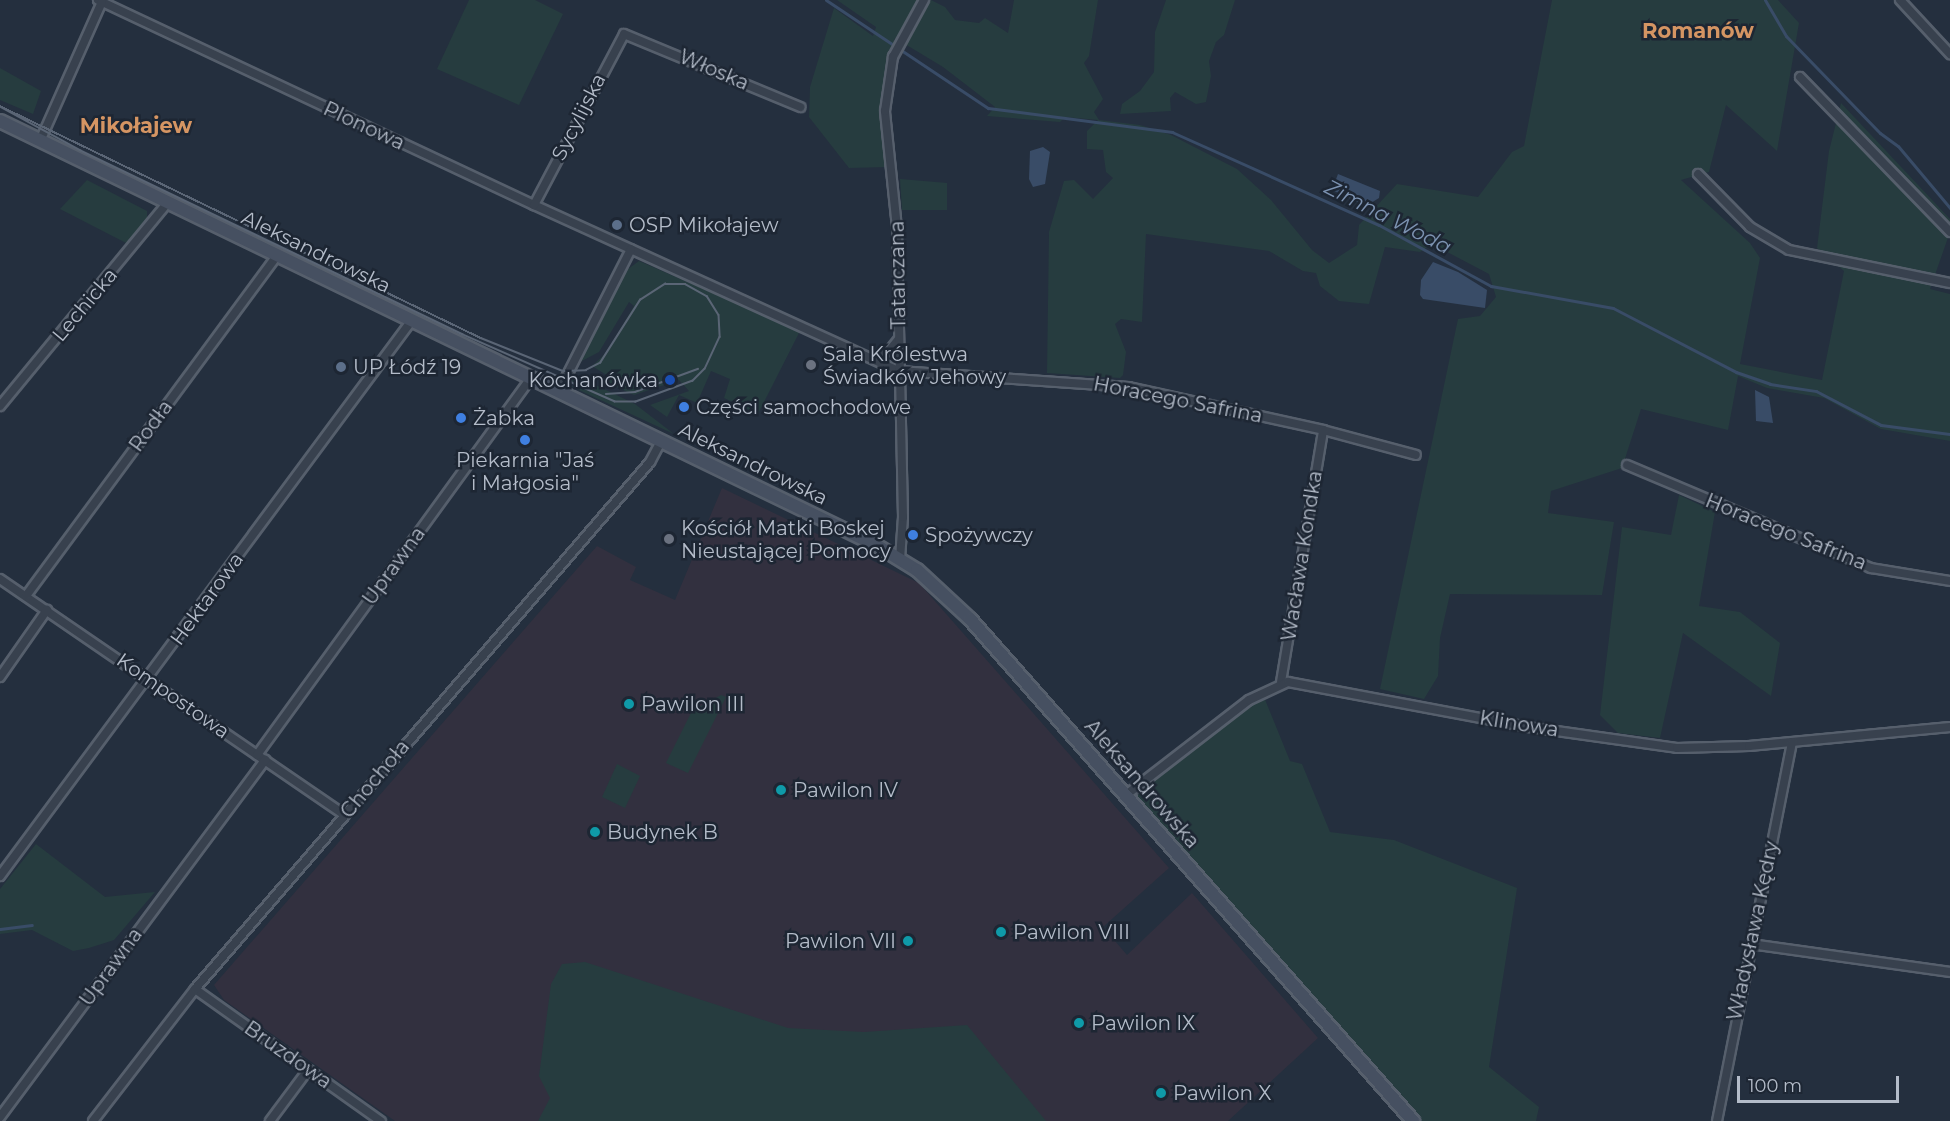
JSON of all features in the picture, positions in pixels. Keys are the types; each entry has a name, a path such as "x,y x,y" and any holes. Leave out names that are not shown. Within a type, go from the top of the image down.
{"main road":[{"name":"Aleksandrowska","path":"0,121 900,559 959,607 1413,1121"}],"street":[{"name":"Tatarczana","path":"900,559 903,517 895,190 885,111 893,57 924,0"},
{"path":"1900,0 1950,54"},
{"path":"40,141 100,1"},
{"name":"Plonowa","path":"100,1 534,205 899,371"},
{"name":"Sycylijska","path":"534,205 620,37 628,34"},
{"name":"Włoska","path":"628,34 800,107"},
{"path":"1800,76 1950,232"},
{"path":"1698,174 1750,227 1789,250 1950,283"},
{"name":"Lechicka","path":"0,406 168,202"},
{"path":"559,392 631,249"},
{"name":"Rodła","path":"26,596 277,255"},
{"name":"Hektarowa","path":"0,876 412,320"},
{"path":"872,357 890,350 899,339"},
{"name":"Horacego Safrina","path":"899,371 1128,387 1323,430 1416,455"},
{"name":"Uprawna","path":"257,754 531,378"},
{"name":"Wacława Kondka","path":"1281,682 1323,430"},
{"name":"Chochoła","path":"93,1121 195,989 650,462 661,441"},
{"name":"Horacego Safrina","path":"1627,465 1871,568 1950,581"},
{"name":"Kompostowa","path":"0,579 149,677 345,815"},
{"path":"0,677 47,610"},
{"path":"1125,795 1250,700 1281,682"},
{"name":"Klinowa","path":"1281,682 1304,683 1528,727 1655,745 1707,748 1950,727"},
{"name":"Władysława Kędry","path":"1717,1121 1750,944 1792,742"},
{"name":"Uprawna","path":"0,1117 265,760"},
{"path":"1750,944 1950,972"},
{"name":"Bruzdowa","path":"195,989 381,1121"},
{"path":"270,1121 309,1070"}],"shaded area":[{"path":"722,488 919,583 1169,868 1103,927 1127,955 1192,893 1318,1038 1228,1121 395,1121 224,1000 214,985 597,546 636,567 630,580 675,600"}],"green space":[{"path":"469,0 535,0 563,14 519,105 437,69"},
{"path":"837,0 931,0 945,7 955,20 979,23 985,18 1008,33 1014,0 1098,0 1089,56 1084,63 1103,99 1094,112 1099,120 1140,125 1171,135 1237,169 1271,200 1312,250 1329,263 1357,245 1359,225 1397,184 1478,197 1512,152 1524,146 1552,0 1778,0 1799,23 1777,151 1726,105 1709,172 1681,180 1750,243 1760,258 1740,364 1822,380 1844,271 1817,248 1829,151 1841,103 1950,219 1950,232 1930,289 1950,294 1950,441 1881,429 1824,398 1767,388 1738,376 1728,430 1641,409 1622,468 1551,491 1548,513 1614,522 1602,595 1450,594 1440,638 1438,676 1424,699 1380,689 1458,319 1480,316 1496,297 1489,274 1432,244 1420,252 1385,247 1369,304 1339,301 1320,286 1316,273 1303,271 1269,251 1146,234 1142,322 1121,319 1115,324 1126,352 1123,375 1120,378 1047,373 1049,232 1064,181 1074,180 1093,199 1113,178 1106,172 1103,150 1087,149 1087,131 1098,120 1065,117 1060,122 987,116 995,107 943,67 895,38 881,108 888,167 849,168 809,117 810,87 834,8 873,36 876,27"},
{"path":"1166,0 1235,0 1224,35 1216,42 1209,61 1211,76 1206,102 1196,104 1175,92 1170,98 1171,111 1120,114 1122,104 1140,91 1154,72 1155,32"},
{"path":"0,68 41,91 33,114 0,100"},
{"path":"900,179 947,183 947,210 902,210"},
{"path":"87,180 147,211 147,223 128,244 60,209"},
{"path":"639,261 800,331 758,414 724,398 730,379 711,371 697,403 679,395 667,417 650,405 689,391 679,380 634,395 606,382 608,376 592,366 606,353 634,306 629,302 599,352 578,363 624,272"},
{"path":"573,374 635,404 674,434 568,385 585,390 569,382"},
{"path":"1679,495 1715,512 1699,606 1740,612 1780,643 1771,696 1683,633 1660,738 1618,733 1600,715 1622,527 1671,535"},
{"path":"721,695 726,697 688,773 666,763 692,711"},
{"path":"1264,697 1290,761 1302,764 1330,832 1394,840 1517,888 1489,1067 1539,1107 1536,1121 1420,1121 1133,794"},
{"path":"617,764 640,776 625,808 602,797"},
{"path":"36,844 105,897 155,892 114,940 89,948 73,951 32,930 0,934 0,889"},
{"path":"585,962 788,1028 864,1032 967,1025 1046,1121 538,1121 550,1098 539,1076 551,984 562,964"}],"water":[{"path":"1043,147 1050,152 1045,184 1033,187 1029,179 1030,151"},
{"path":"1338,174 1380,191 1379,198 1366,206 1332,190"},
{"path":"1433,262 1458,272 1487,290 1485,308 1423,299 1420,295 1421,280"},
{"path":"1755,390 1769,397 1773,423 1756,421"}],"waterway":[{"name":"Zimna Woda","path":"826,0 988,108 1172,132 1379,225 1491,286 1613,308 1736,372 1770,384 1816,391 1881,425 1950,434"},
{"path":"1765,0 1786,36 1880,133 1898,146 1950,208"},
{"path":"0,929 32,925"}],"tram line":[{"path":"0,106 481,338 563,371 586,370 600,363 640,300 665,284 685,284 707,296 719,315 720,337 705,369 693,381 636,402 615,402 463,335 81,151 0,107"},
{"path":"606,394 635,392 698,369"}],"place":[{"name":"OSP Mikołajew","path":"617,225"},
{"name":"Sala Królestwa Świadków Jehowy","path":"811,365"},
{"name":"UP Łódź 19","path":"341,367"},
{"name":"Kochanówka","path":"670,380"},
{"name":"Części samochodowe","path":"684,407"},
{"name":"Żabka","path":"461,418"},
{"name":"Piekarnia \"Jaś i Małgosia\"","path":"525,440"},
{"name":"Spożywczy","path":"913,535"},
{"name":"Kościół Matki Boskej Nieustającej Pomocy","path":"669,539"},
{"name":"Pawilon III","path":"629,704"},
{"name":"Pawilon IV","path":"781,790"},
{"name":"Budynek B","path":"595,832"},
{"name":"Pawilon VIII","path":"1001,932"},
{"name":"Pawilon VII","path":"908,941"},
{"name":"Pawilon IX","path":"1079,1023"},
{"name":"Pawilon X","path":"1161,1093"}],"district":[{"name":"Romanów","path":"1698,31"},
{"name":"Mikołajew","path":"136,126"}]}
